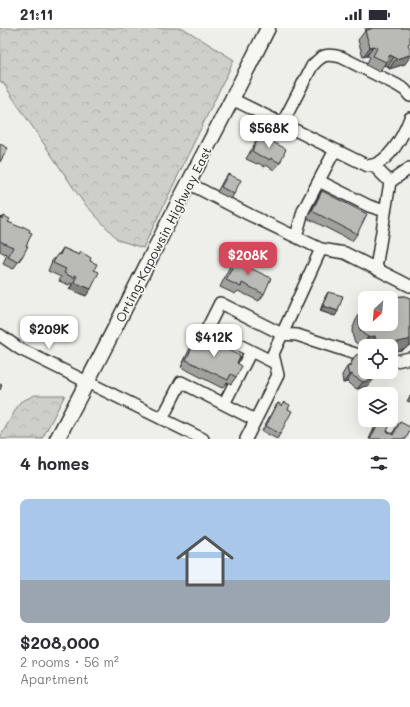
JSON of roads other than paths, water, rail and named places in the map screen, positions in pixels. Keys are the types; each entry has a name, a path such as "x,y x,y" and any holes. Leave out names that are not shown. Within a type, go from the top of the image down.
{"main road":[{"name":"Orting-Kapowsin Highway East","path":"57,439 88,382 268,28"}],"street":[{"path":"282,124 312,66 319,58 325,56 333,55 341,57 397,85 405,90 410,96"},
{"path":"232,99 368,166 381,161 410,138"},
{"path":"393,150 410,118"},
{"path":"296,237 304,211 335,150"},
{"path":"373,165 390,182"},
{"path":"376,268 390,182 410,168"},
{"path":"319,181 369,206 385,211"},
{"path":"188,183 320,249 345,253 410,286"},
{"path":"246,439 278,375 273,354 320,249"},
{"path":"275,363 207,329 220,303 282,334 296,335 358,355"},
{"path":"0,335 20,349 203,439"},
{"path":"224,404 251,351"},
{"path":"398,361 410,358"},
{"path":"162,419 181,382 255,420"}]}
